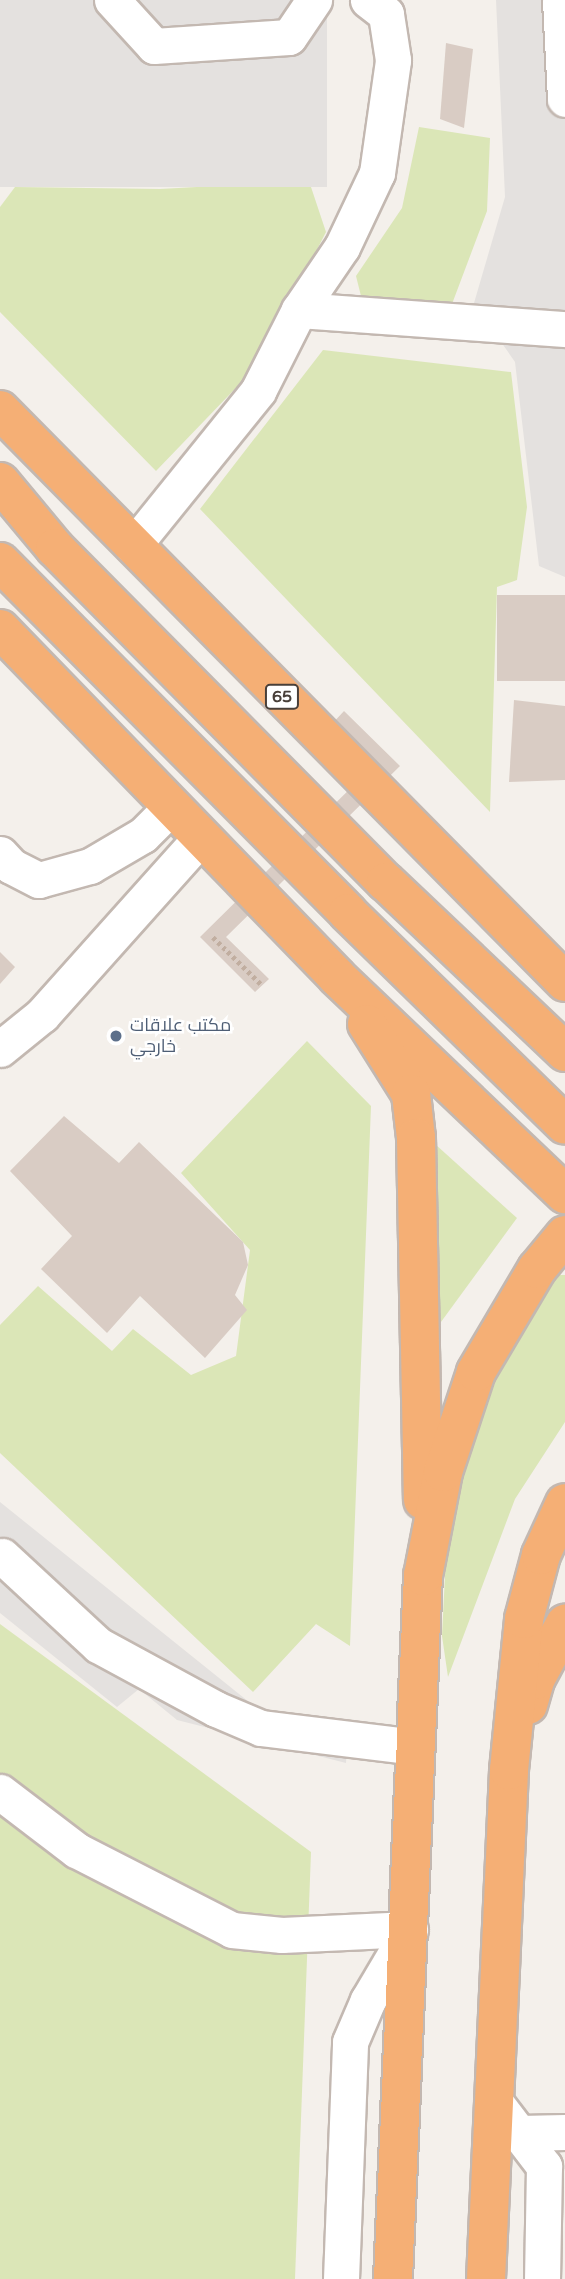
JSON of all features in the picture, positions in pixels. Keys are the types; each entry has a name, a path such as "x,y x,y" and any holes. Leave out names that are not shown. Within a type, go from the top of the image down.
{"highway":[{"name":"65","path":"0,410 565,982"},
{"path":"0,482 55,548 376,872 565,1052"},
{"path":"0,562 348,914 565,1125"},
{"path":"0,629 170,808 337,976 565,1194"},
{"path":"337,976 411,1094 419,1161 423,1576 393,2279"},
{"path":"423,1576 459,1414 512,1307 565,1235"},
{"path":"485,2279 509,1770 524,1619 541,1555 565,1503"},
{"path":"509,1770 535,1680 565,1625"}],"street":[{"path":"112,0 154,46 289,37 314,0"},
{"path":"133,546 258,391 299,310 342,247 377,173 393,60 386,14 368,0"},
{"path":"560,0 565,99"},
{"path":"299,310 565,329"},
{"path":"0,854 10,866 39,880 90,866 143,835 170,808"},
{"path":"0,1049 42,1015 200,838"},
{"path":"2,1556 98,1645 216,1709 261,1728 416,1747"},
{"path":"0,1792 76,1850 232,1930 282,1935 410,1929"},
{"path":"341,2279 350,2042 368,2000 410,1929"},
{"path":"495,2102 520,2133 546,2175 542,2279"},
{"path":"520,2133 565,2132"}],"path":[{"path":"213,937 262,985"}],"green space":[{"path":"419,127 490,138 487,211 452,304 361,296 356,276 402,208"},
{"path":"309,181 326,232 258,365 156,471 0,312 0,207 15,187 160,189"},
{"path":"323,350 511,372 527,507 517,580 497,587 490,812 200,509"},
{"path":"307,1041 371,1106 350,1646 316,1624 253,1692 0,1453 0,1325 38,1286 112,1351 133,1329 191,1375 236,1356 250,1250 181,1173"},
{"path":"435,1144 517,1218 430,1337"},
{"path":"557,1275 565,1275 565,1422 515,1499 448,1677 442,1636 448,1515 476,1413 515,1338"},
{"path":"0,1624 311,1852 295,2279 0,2279"}],"shaded area":[{"path":"0,0 327,0 327,187 0,187"},
{"path":"496,0 565,0 565,577 539,566 515,362 474,303 505,197"},
{"path":"0,1502 249,1702 347,1745 346,1763 177,1720 139,1689 117,1707 0,1613"}],"building":[{"path":"446,43 473,49 464,128 440,119"},
{"path":"497,595 565,595 565,681 497,681"},
{"path":"514,700 565,706 565,780 509,782"},
{"path":"344,711 400,766 226,937 269,979 255,992 200,937 371,768 331,725"},
{"path":"0,952 15,967 0,984"},
{"path":"64,1116 119,1163 139,1142 243,1242 248,1265 235,1295 247,1310 205,1358 140,1296 107,1333 41,1269 72,1236 10,1171"}],"place":[{"name":"مكتب علاقات خارجي","path":"116,1036"}]}
